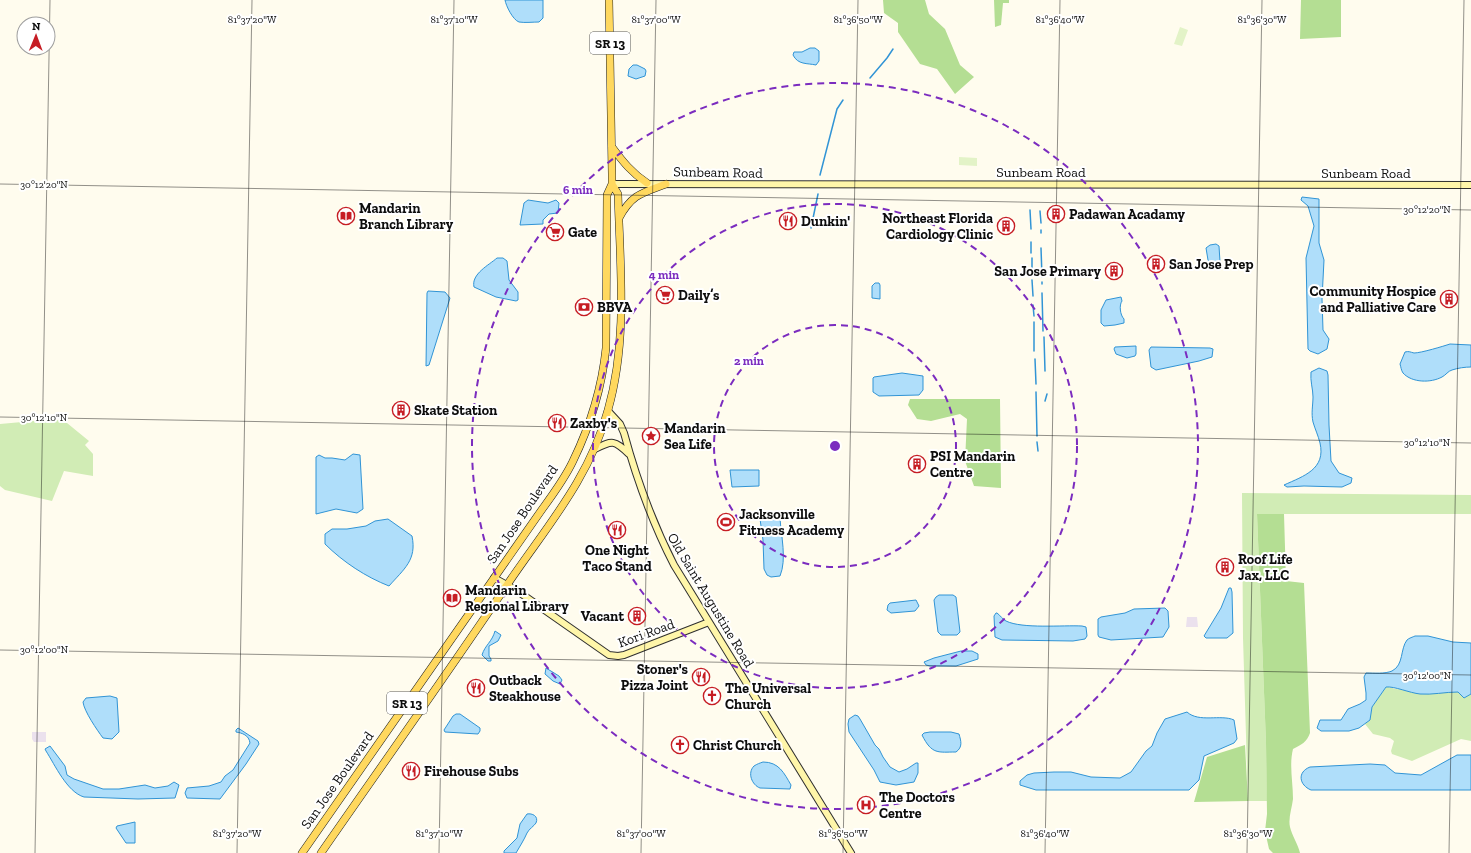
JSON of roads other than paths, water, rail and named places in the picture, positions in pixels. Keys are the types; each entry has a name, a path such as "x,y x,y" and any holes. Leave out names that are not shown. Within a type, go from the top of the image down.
{"main road":[{"name":"San Jose Boulevard","path":"305,851 543,508 572,462 584,437 598,392 606,348 607,195 612,184 609,0"},
{"path":"612,147 633,174 647,183"},
{"name":"San Jose Boulevard","path":"320,853 571,494 595,449 608,411 617,370 621,334 618,194 612,184"},
{"path":"618,218 632,199 639,194 666,184"}],"street":[{"name":"Sunbeam Road","path":"612,184 1471,185"},
{"name":"Old Saint Augustine Road","path":"608,411 620,424 645,503 662,542 678,572 851,853"},
{"path":"595,449 608,442 613,442 618,444 630,455"},
{"name":"Kori Road","path":"494,578 516,590 606,653 614,656 624,655 709,622"}],"water":[{"path":"505,0 543,0 543,18 539,22 519,22 514,19"},
{"path":"810,48 815,48 819,51 819,61 816,65 800,62 793,55 794,52 802,52"},
{"path":"633,65 637,65 645,69 645,76 636,79 628,76 629,69"},
{"path":"1302,197 1319,199 1319,243 1324,260 1322,299 1323,330 1329,339 1327,349 1318,354 1308,349 1306,258 1314,226 1308,206 1301,200"},
{"path":"528,200 548,203 556,200 559,203 558,213 549,214 543,220 543,224 520,225 524,203"},
{"path":"1216,244 1219,246 1220,262 1218,264 1210,263 1206,248 1210,245"},
{"path":"497,258 503,258 507,261 509,280 518,292 518,300 516,301 496,297 474,287 475,278 478,274"},
{"path":"875,283 879,283 880,285 880,299 872,298 872,286"},
{"path":"428,291 445,292 450,298 429,365 426,366 427,293"},
{"path":"1121,297 1122,301 1120,310 1124,323 1104,326 1101,323 1101,310 1106,300"},
{"path":"1450,344 1471,345 1471,367 1452,370 1438,379 1427,381 1411,379 1401,370 1400,364 1405,352 1417,353"},
{"path":"1136,346 1135,356 1127,358 1116,354 1114,349 1115,347"},
{"path":"1151,347 1213,349 1212,357 1156,370 1151,367 1149,350"},
{"path":"1319,368 1327,371 1328,375 1331,461 1339,473 1352,478 1351,483 1342,487 1287,487 1284,485 1306,475 1317,465 1320,459 1320,443 1312,419 1313,397 1311,375 1311,372"},
{"path":"902,373 923,376 923,390 919,395 879,396 873,392 874,377"},
{"path":"353,454 360,455 363,509 357,513 336,509 316,514 316,457 319,455 325,458 345,460"},
{"path":"730,470 759,470 759,486 732,487"},
{"path":"759,512 773,513 780,518 783,562 780,576 771,577 767,575 764,569 763,540"},
{"path":"388,519 412,536 413,544 413,552 408,564 389,586 355,568 339,557 325,544 325,534 332,529 347,529 366,526 375,521"},
{"path":"1229,588 1231,588 1232,592 1233,633 1227,638 1206,638 1204,636 1221,608"},
{"path":"939,595 953,595 956,597 960,632 957,635 941,635 938,632 934,600"},
{"path":"916,600 919,606 915,611 891,613 887,610 890,603"},
{"path":"1165,608 1168,611 1169,627 1163,637 1111,640 1099,637 1098,635 1098,619 1101,617 1125,613 1134,609"},
{"path":"996,613 1006,621 1022,625 1086,627 1087,636 1085,639 1073,641 1002,640 995,637 994,616"},
{"path":"495,631 501,635 498,641 489,646 489,656 491,661 488,661 482,655"},
{"path":"1415,636 1428,636 1453,642 1471,643 1471,694 1464,698 1458,692 1420,694 1386,687 1372,707 1370,720 1359,728 1349,731 1321,731 1317,728 1320,720 1341,720 1348,709 1366,700 1364,677 1366,673 1386,673 1396,668 1407,640"},
{"path":"961,651 972,651 978,654 978,659 956,666 930,666 926,665 924,662 934,658"},
{"path":"546,668 559,676 562,680 560,684 553,681 545,674"},
{"path":"110,696 117,698 119,732 112,739 103,738 88,715 83,702 86,698"},
{"path":"1187,712 1198,717 1229,718 1234,720 1237,739 1234,743 1204,756 1199,780 1189,790 1036,790 1020,785 1020,781 1027,775 1034,773 1071,772 1091,777 1120,778 1131,772 1146,751 1152,746 1165,719"},
{"path":"456,714 460,714 480,728 478,734 445,732 444,730"},
{"path":"855,715 858,716 890,767 899,772 918,763 918,773 914,782 896,785 880,782 874,770 849,732 849,719"},
{"path":"238,728 258,741 259,744 246,764 220,799 187,798 185,793 187,788 209,786 221,782 225,776 233,770 250,743 247,736 236,732"},
{"path":"930,732 951,732 959,734 961,746 956,752 936,751 929,746 922,735"},
{"path":"50,746 65,766 67,775 74,779 103,789 119,789 145,785 155,788 168,786 174,782 179,785 175,798 138,799 84,797 72,790 62,777 45,749"},
{"path":"1457,755 1471,755 1471,790 1311,790 1304,785 1301,778 1303,772 1310,767 1370,764 1385,765 1395,773 1421,775"},
{"path":"763,762 769,762 780,769 791,785 790,789 760,788 753,782 751,778 752,769 755,765"},
{"path":"527,814 531,814 537,818 536,823 528,832 516,853 504,853 504,851 517,838 520,824"},
{"path":"135,822 135,843 126,843 116,828 117,826"}],"waterway":[{"path":"870,78 893,49"},
{"path":"820,175 837,109 843,100"},
{"path":"811,228 818,194"},
{"path":"1030,210 1031,229"},
{"path":"1040,211 1041,223"},
{"path":"1031,242 1031,253"},
{"path":"1041,248 1042,277"},
{"path":"1032,258 1032,275"},
{"path":"1032,280 1033,296"},
{"path":"1042,293 1043,331"},
{"path":"1033,305 1034,316"},
{"path":"1034,322 1034,351"},
{"path":"1044,337 1045,371"},
{"path":"1035,359 1036,384"},
{"path":"1036,392 1037,436"},
{"path":"1045,401 1047,394"},
{"path":"1037,442 1038,451"}],"place":[{"name":"Padawan Acadamy","path":"1056,214"},
{"name":"Mandarin Branch Library","path":"346,216"},
{"name":"Dunkin'","path":"788,221"},
{"name":"Northeast Florida Cardiology Clinic","path":"1006,226"},
{"name":"Gate","path":"555,232"},
{"name":"San Jose Prep","path":"1156,264"},
{"name":"San Jose Primary","path":"1114,271"},
{"name":"Daily’s","path":"665,295"},
{"name":"Community Hospice and Palliative Care","path":"1449,299"},
{"name":"BBVA","path":"584,307"},
{"name":"Skate Station","path":"401,410"},
{"name":"Zaxby's","path":"557,423"},
{"name":"Mandarin Sea Life","path":"651,436"},
{"name":"PSI Mandarin Centre","path":"917,464"},
{"name":"Jacksonville Fitness Academy","path":"726,522"},
{"name":"One Night Taco Stand","path":"617,530"},
{"name":"Roof Life Jax, LLC","path":"1225,567"},
{"name":"Mandarin Regional Library","path":"452,598"},
{"name":"Vacant","path":"637,616"},
{"name":"Stoner's Pizza Joint","path":"701,677"},
{"name":"Outback Steakhouse","path":"476,688"},
{"name":"The Universal Church","path":"712,696"},
{"name":"Christ Church","path":"680,745"},
{"name":"Firehouse Subs","path":"411,771"},
{"name":"The Doctors Centre","path":"866,805"}]}
